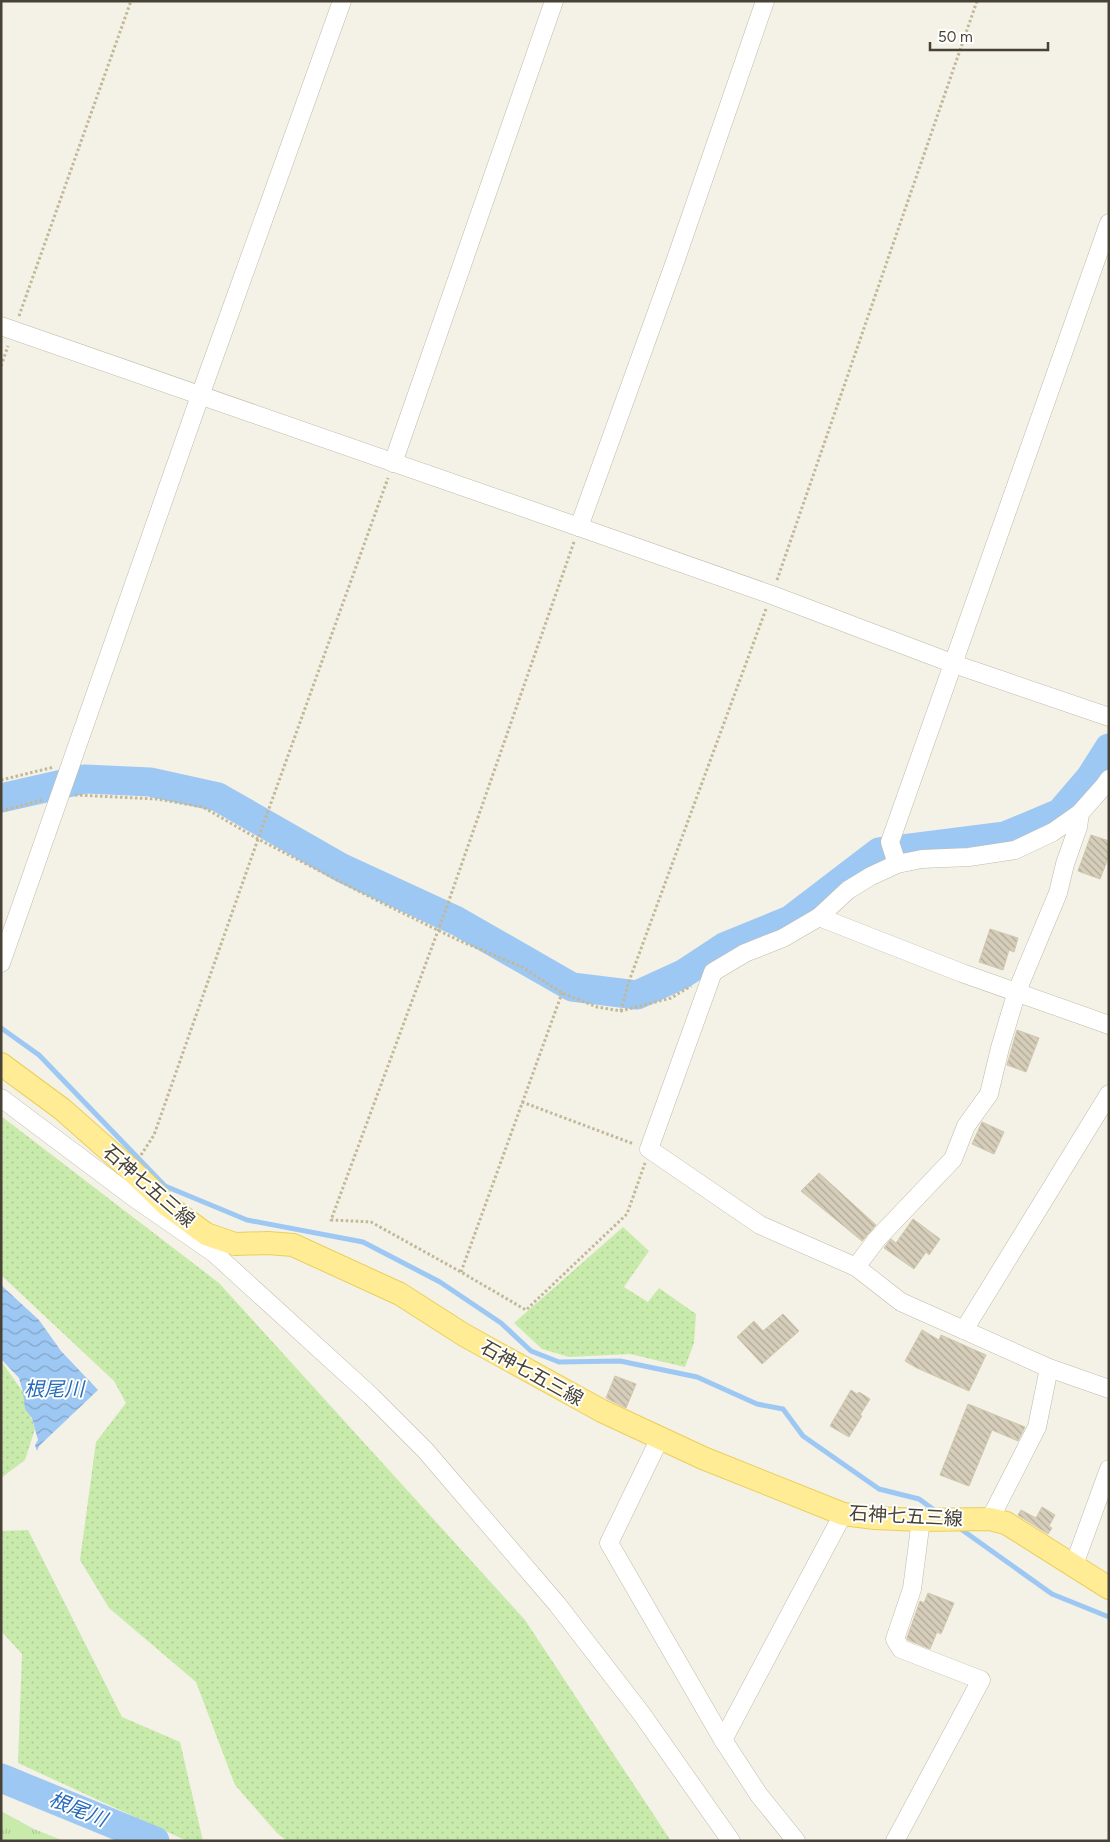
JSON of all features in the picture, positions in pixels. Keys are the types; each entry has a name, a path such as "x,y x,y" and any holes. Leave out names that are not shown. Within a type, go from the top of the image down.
{"main road":[{"name":"石神七五三線","path":"1,1064 62,1109 131,1170 168,1206 206,1234 235,1244 268,1243 293,1245 400,1294 464,1335 602,1411 660,1438 843,1514 875,1518 921,1520 990,1519 1006,1523 1109,1588"}],"street":[{"path":"1,963 62,795 200,396 342,1"},
{"path":"393,463 554,1"},
{"path":"579,527 676,259 764,1"},
{"path":"896,862 890,842 1109,223"},
{"path":"8,328 772,595 954,664 1108,716"},
{"path":"1109,778 1080,813 1053,832 1015,850 969,858 922,859 896,862 848,890 819,918 783,938 745,954 713,972 649,1149 760,1225 856,1267 901,1302 1049,1368 1109,1390"},
{"path":"856,1267 878,1240 953,1159 966,1126 989,1094 1017,991 1058,893 1065,864 1078,827 1080,813"},
{"path":"819,918 962,973 1109,1025"},
{"path":"964,1330 1109,1094"},
{"path":"1,1098 133,1197 214,1253 372,1396 425,1450 557,1604 641,1713 731,1841"},
{"path":"990,1519 1036,1427 1049,1368"},
{"path":"660,1438 609,1543 723,1740 759,1795 796,1841"},
{"path":"1074,1565 1109,1469"},
{"path":"723,1740 843,1514"},
{"path":"895,1841 981,1680 901,1649 895,1639 912,1589 921,1520"}],"path":[{"path":"1,366 8,328 131,1"},
{"path":"621,1011 628,984 772,595 976,1"},
{"path":"131,1170 154,1135 393,463"},
{"path":"522,1102 649,1149 627,1214 526,1310 371,1222 332,1220 438,930 579,527"},
{"path":"1,780 72,763"},
{"path":"1,811 62,795 156,799 204,807 258,839 458,940 522,967 562,993 597,1007 621,1011 671,998 713,972"},
{"path":"461,1272 562,993"}],"green space":[{"path":"1,1116 219,1283 525,1620 671,1841 287,1841 277,1833 235,1785 196,1682 109,1608 80,1560 96,1442 126,1403 114,1381 1,1275"},
{"path":"623,1227 649,1251 624,1287 648,1302 659,1288 696,1314 694,1343 685,1367 630,1354 569,1357 542,1349 514,1323"},
{"path":"1,1361 23,1392 35,1429 25,1460 1,1478"},
{"path":"28,1530 122,1717 180,1742 203,1841 187,1841 18,1763 22,1654 1,1631 1,1531"},
{"path":"1,1811 34,1829 64,1841 1,1841"}],"water":[{"name":"根尾川","path":"1,1285 39,1320 61,1351 98,1390 39,1446 37,1451 35,1445 38,1440 32,1418 25,1409 19,1378 1,1359"}],"building":[{"path":"1091,835 1109,841 1109,856 1100,879 1078,871"},
{"path":"990,929 1018,938 1014,952 1009,950 1003,970 979,962"},
{"path":"1017,1030 1039,1038 1026,1072 1007,1065"},
{"path":"982,1122 1004,1132 994,1154 972,1144"},
{"path":"819,1173 876,1225 862,1241 801,1191"},
{"path":"913,1219 940,1239 929,1255 926,1252 914,1269 884,1248 891,1239 896,1243"},
{"path":"783,1314 799,1331 762,1364 737,1337 754,1321 763,1331"},
{"path":"922,1330 939,1340 941,1335 986,1355 969,1391 905,1361"},
{"path":"615,1376 636,1384 626,1408 606,1398"},
{"path":"851,1390 857,1394 859,1392 870,1399 849,1437 830,1426"},
{"path":"968,1404 1025,1427 1018,1441 992,1430 969,1486 940,1475"},
{"path":"1042,1507 1055,1515 1049,1526 1052,1528 1048,1534 1018,1515 1021,1510 1036,1518"},
{"path":"928,1593 954,1603 941,1634 937,1632 930,1649 907,1638 920,1601 924,1603"}],"waterway":[{"path":"1,798 85,779 150,782 218,797 342,868 457,921 572,987 637,995 683,974 724,947 790,920 879,852 1005,836 1060,813 1090,778 1109,748"},
{"path":"1,1028 39,1055 165,1186 247,1220 363,1242 440,1282 501,1323 531,1351 559,1362 620,1361 697,1377 757,1404 783,1409 803,1436 879,1489 919,1499 937,1512"},
{"path":"958,1527 1052,1594 1109,1617"},
{"name":"根尾川","path":"1,1778 155,1841"}]}
